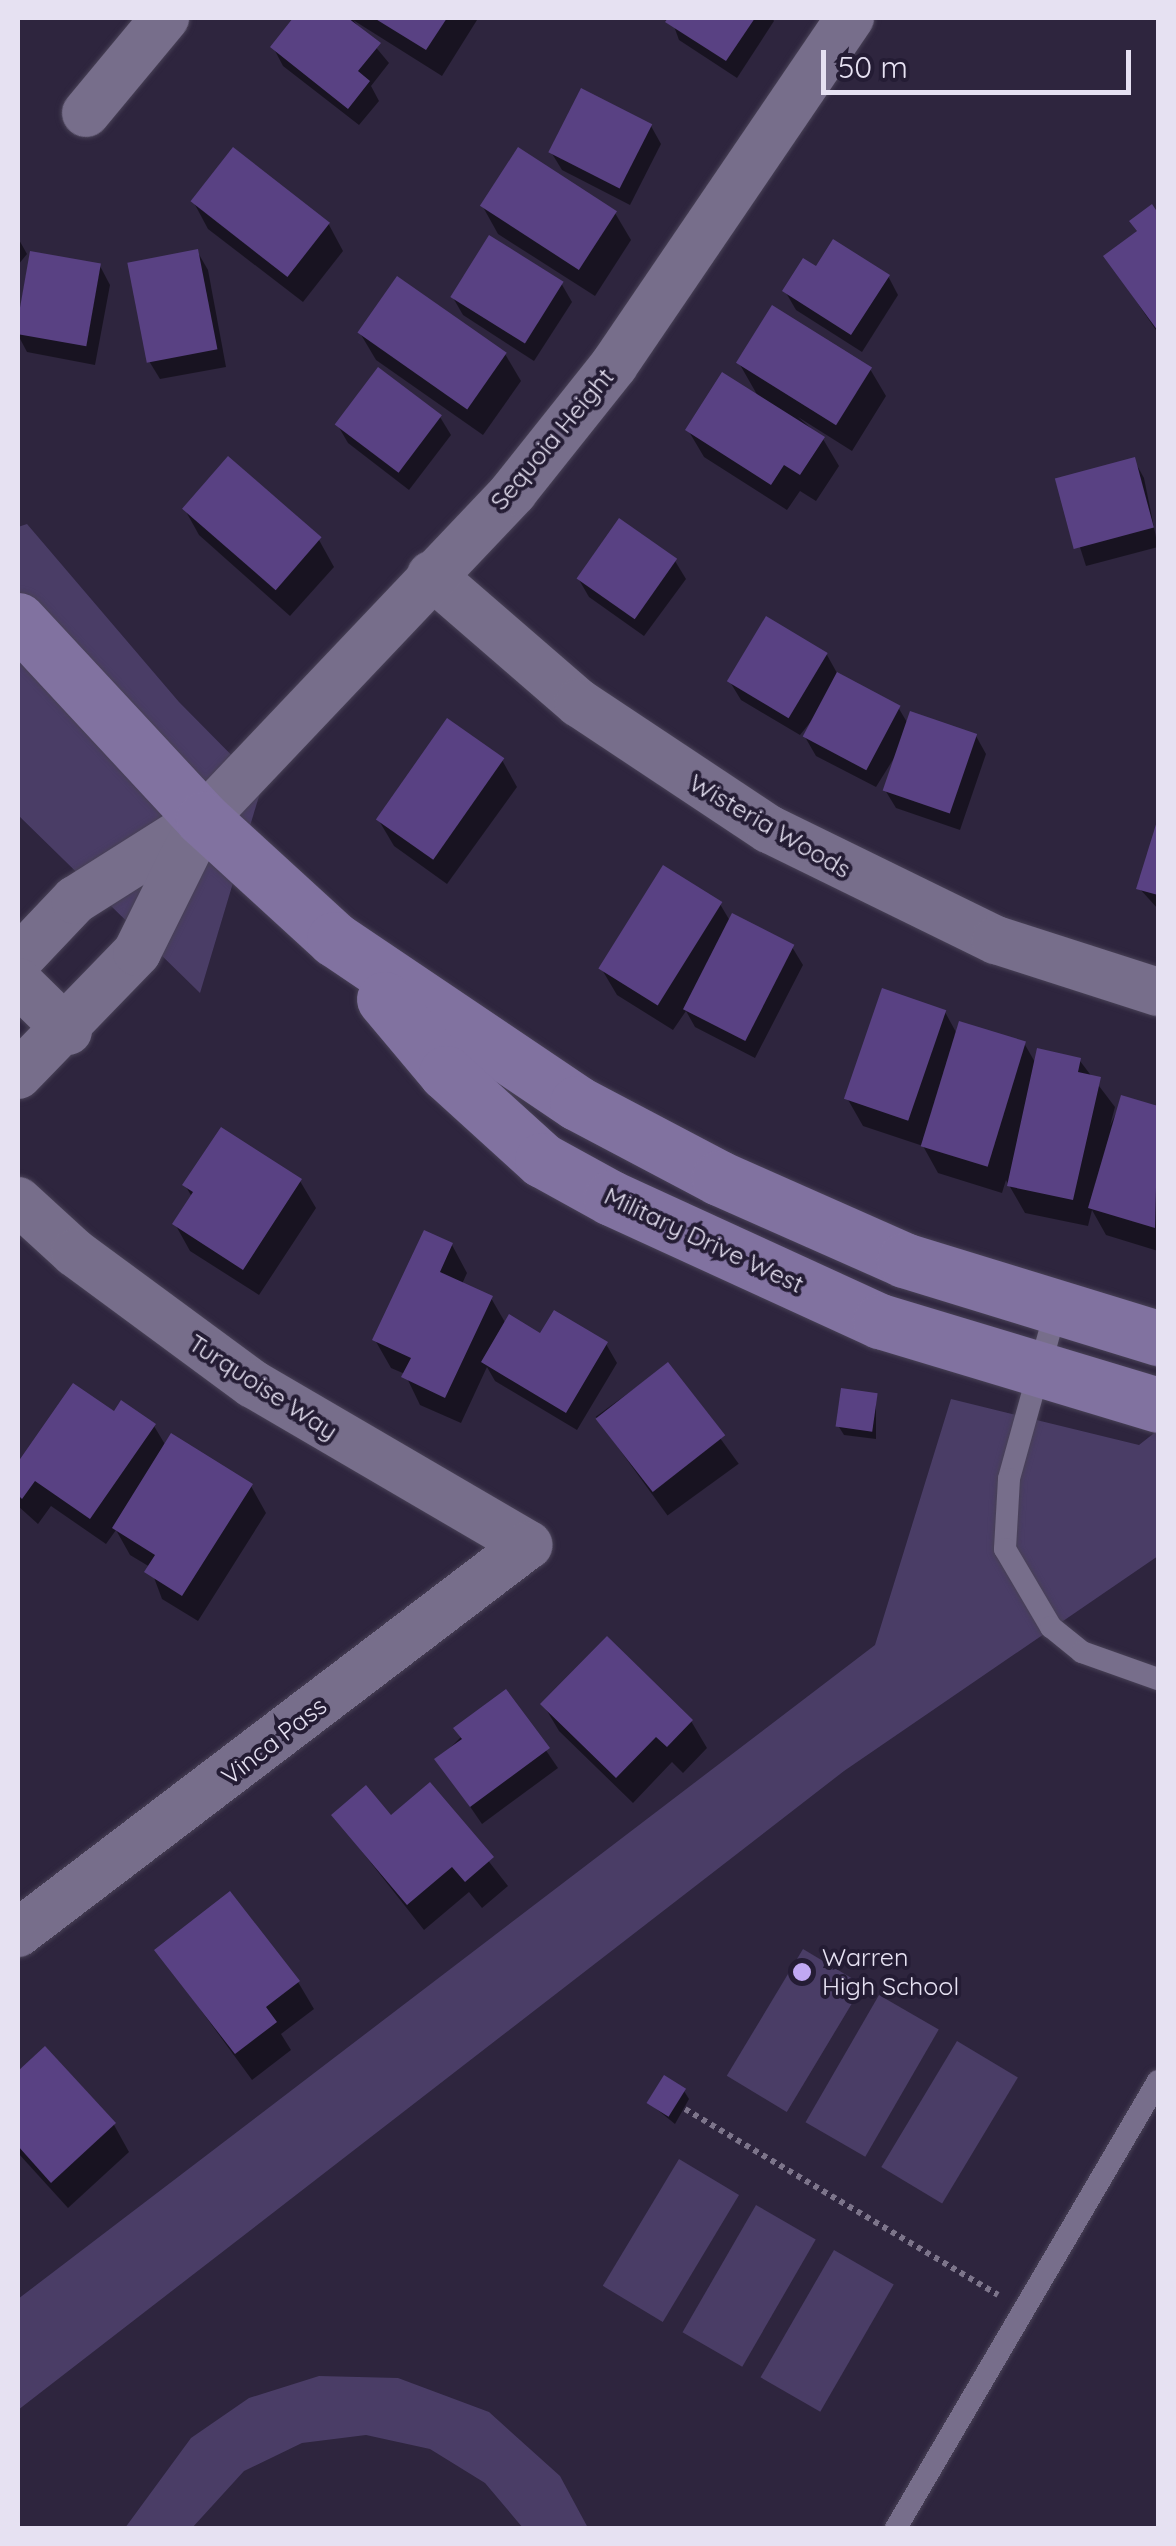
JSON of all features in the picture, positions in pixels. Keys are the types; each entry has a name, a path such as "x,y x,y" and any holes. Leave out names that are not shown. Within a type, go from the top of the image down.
{"main road":[{"name":"Military Drive West","path":"18,620 203,819 334,939 446,1073 542,1160 690,1238 880,1322 1158,1405"},
{"name":"Military Drive West","path":"334,939 500,1054 642,1140 904,1260 1158,1338"}],"street":[{"path":"86,113 165,18"},
{"name":"Sequoia Height","path":"18,960 75,900 203,819 568,428 850,18"},
{"name":"Wisteria Woods","path":"430,575 579,703 770,829 996,940 1158,992"},
{"name":"Sequoia Height","path":"18,1075 68,1031 137,952 203,819"},
{"path":"18,982 68,1031"},
{"name":"Turquoise Way","path":"18,1201 90,1264 252,1384 528,1545"},
{"name":"Vinca Pass","path":"29,1906 528,1545"}],"lane":[{"path":"1056,1309 1008,1479 1005,1549 1051,1627 1082,1652 1158,1679"},
{"path":"896,2528 1158,2080"}],"path":[{"path":"685,2110 1024,2310"}],"shaded area":[{"path":"27,524 179,702 262,786 200,993 18,815 18,527"},
{"path":"951,1399 1139,1445 1158,1430 1158,1556 844,1771 18,2410 18,2299 875,1645"},
{"path":"803,1949 863,1985 787,2112 727,2076"},
{"path":"879,1995 939,2029 865,2157 806,2122"},
{"path":"957,2041 1018,2078 942,2204 881,2167"},
{"path":"679,2159 739,2195 663,2322 603,2286"},
{"path":"756,2205 816,2240 742,2367 682,2332"},
{"path":"834,2250 894,2284 820,2412 760,2377"},
{"path":"319,2376 398,2378 489,2412 560,2476 588,2528 523,2528 485,2483 430,2449 366,2435 302,2443 244,2471 192,2528 125,2528 191,2438 249,2398"}],"building":[{"path":"293,18 348,18 381,43 358,71 370,81 348,109 270,47"},
{"path":"374,18 447,18 426,50"},
{"path":"668,18 755,18 726,61 665,22"},
{"path":"581,88 652,124 620,188 548,152"},
{"path":"233,147 330,223 287,277 191,201"},
{"path":"518,147 617,211 579,270 480,206"},
{"path":"1152,204 1158,213 1158,331 1103,256 1137,231 1129,221"},
{"path":"489,235 564,282 525,344 450,297"},
{"path":"833,239 890,275 851,335 782,291 803,258 816,266"},
{"path":"198,249 217,349 147,363 127,263"},
{"path":"30,251 101,264 86,346 18,334"},
{"path":"397,276 507,353 467,409 357,333"},
{"path":"772,305 872,368 836,425 736,363"},
{"path":"378,367 442,415 399,473 335,425"},
{"path":"722,372 825,437 800,475 784,465 771,485 685,430"},
{"path":"228,456 322,537 276,590 182,509"},
{"path":"1135,457 1154,528 1074,549 1055,478"},
{"path":"619,518 677,559 635,619 577,579"},
{"path":"766,616 828,653 789,718 727,681"},
{"path":"837,672 901,706 866,770 803,736"},
{"path":"910,711 977,734 950,814 883,790"},
{"path":"447,718 504,758 433,860 376,820"},
{"path":"1158,818 1158,895 1136,889"},
{"path":"663,865 722,902 658,1006 598,968"},
{"path":"732,913 794,945 745,1041 683,1009"},
{"path":"882,988 946,1010 908,1121 844,1099"},
{"path":"959,1021 1026,1041 988,1167 921,1146"},
{"path":"1037,1048 1081,1058 1078,1072 1101,1077 1073,1200 1007,1186"},
{"path":"1121,1095 1158,1106 1155,1228 1088,1208"},
{"path":"221,1127 302,1179 243,1270 172,1224 193,1192 182,1185"},
{"path":"424,1230 453,1243 440,1272 493,1296 445,1398 401,1377 411,1358 372,1340"},
{"path":"554,1310 608,1342 566,1413 481,1362 509,1314 540,1333"},
{"path":"668,1362 725,1435 653,1492 596,1419"},
{"path":"73,1383 114,1411 121,1400 156,1424 90,1519 35,1481 22,1499 18,1495 18,1462"},
{"path":"841,1388 878,1393 872,1432 836,1427"},
{"path":"171,1433 253,1484 182,1596 144,1572 155,1555 112,1528"},
{"path":"607,1636 693,1720 667,1747 656,1737 616,1778 540,1704"},
{"path":"506,1689 550,1748 470,1807 434,1759 462,1739 453,1728"},
{"path":"430,1782 494,1857 465,1882 452,1867 407,1905 331,1815 366,1785 391,1815"},
{"path":"230,1891 300,1981 266,2007 277,2022 235,2054 154,1950"},
{"path":"45,2046 116,2123 51,2183 18,2146 18,2071"},
{"path":"664,2075 686,2089 669,2117 647,2103"}],"place":[{"name":"Warren High School","path":"802,1972"}]}
